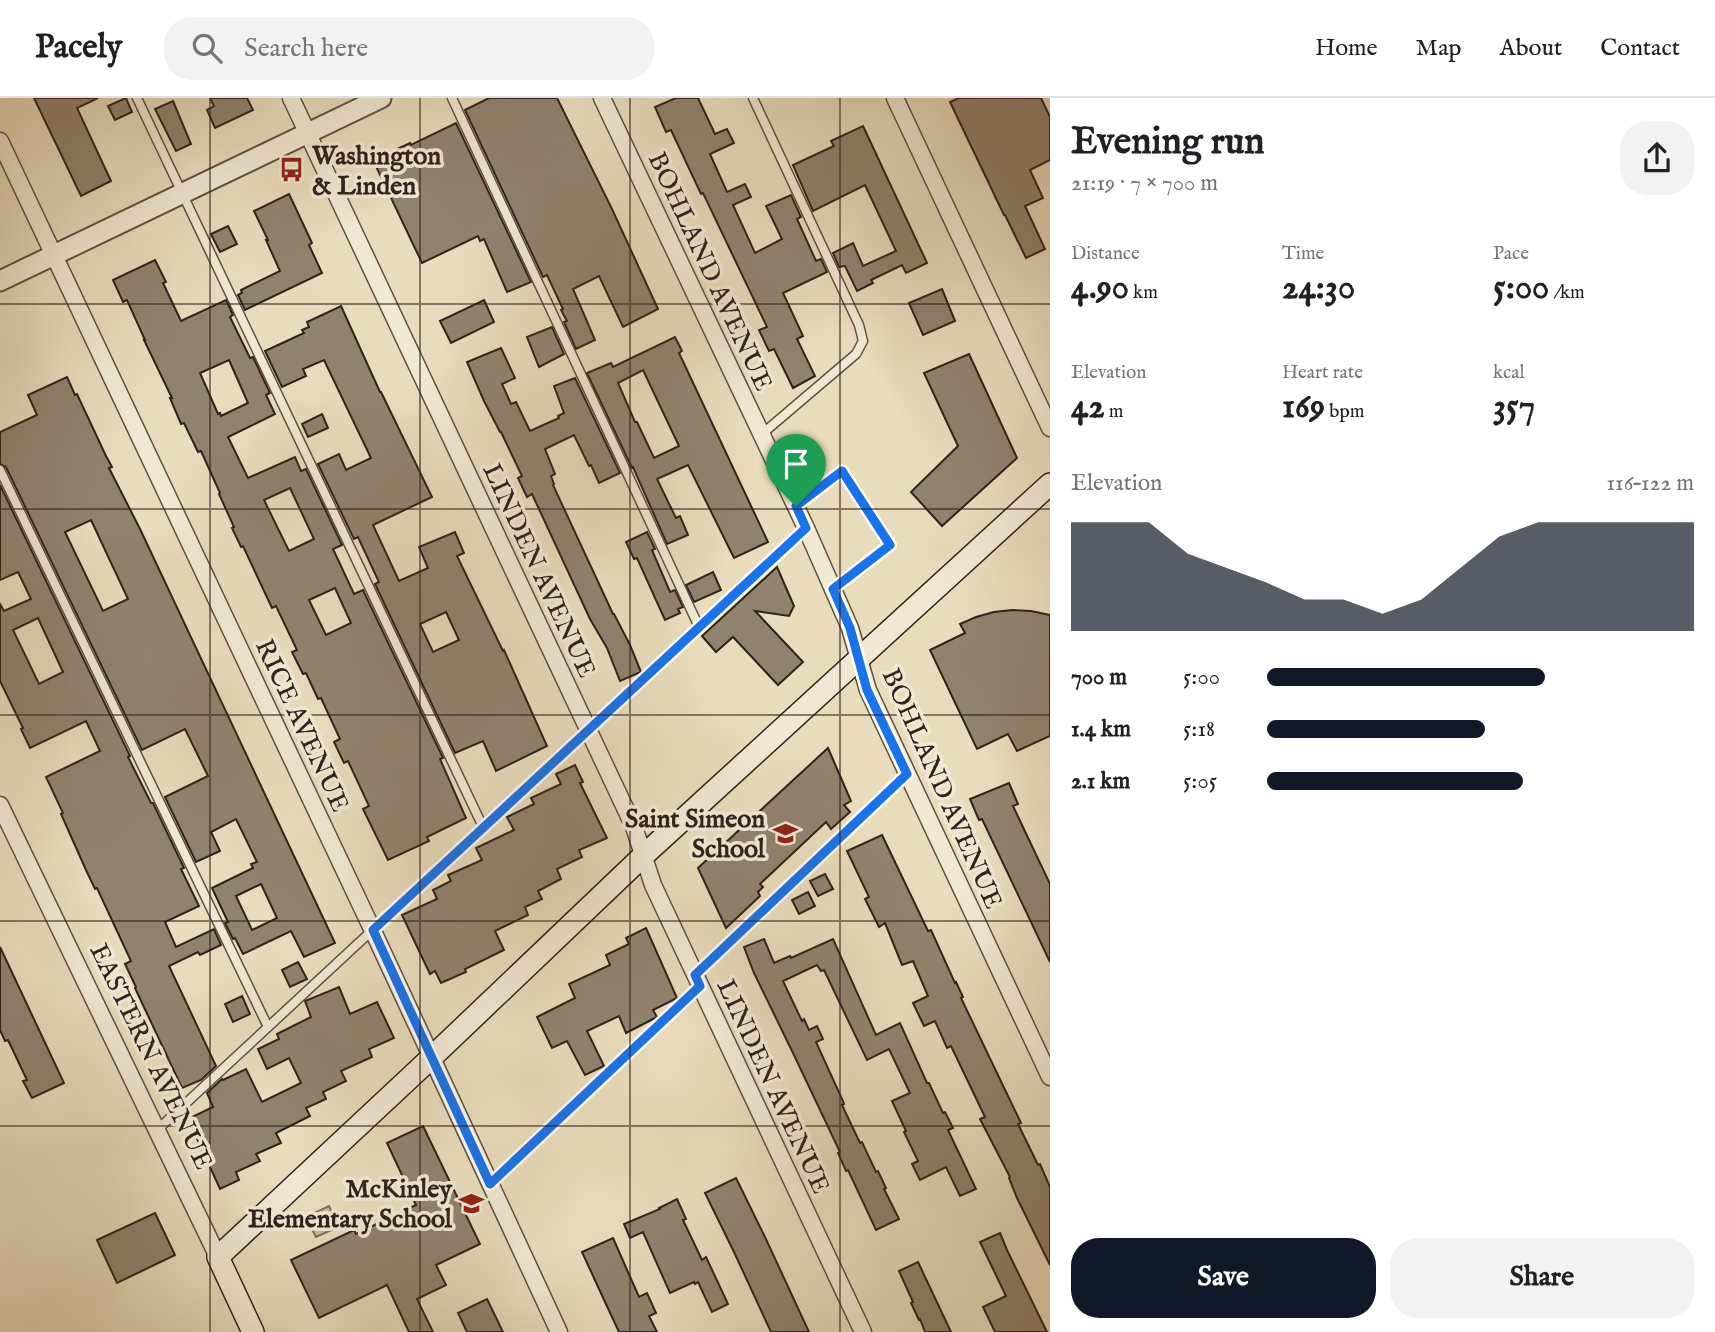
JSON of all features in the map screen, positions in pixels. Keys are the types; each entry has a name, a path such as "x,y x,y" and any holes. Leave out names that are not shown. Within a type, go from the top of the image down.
{"main road":[{"path":"218,1257 643,856 1050,484"},
{"name":"EASTERN AVENUE","path":"218,1257 253,1332"}],"street":[{"name":"LINDEN AVENUE","path":"290,98 634,827 653,885 863,1332"},
{"path":"0,281 381,98"},
{"name":"BOHLAND AVENUE","path":"602,98 796,506 850,628 867,690 1050,1077"},
{"path":"895,98 1050,428"},
{"name":"RICE AVENUE","path":"0,141 373,930 559,1332"},
{"name":"EASTERN AVENUE","path":"0,805 218,1257"}],"lane":[{"path":"137,98 483,827"},
{"path":"453,98 699,627"},
{"path":"752,98 859,325 863,341 856,354 761,434"},
{"path":"0,470 268,1027"},
{"path":"796,506 842,471 890,545 833,589"},
{"path":"157,1130 806,528"},
{"path":"490,1184 907,774"}],"shaded area":[{"path":"329,1206 338,1227 316,1237 306,1217"}],"building":[{"path":"34,98 98,98 77,108 111,181 81,196"},
{"path":"126,98 132,112 115,120 108,106"},
{"path":"210,98 247,98 253,110 215,128 207,110 214,106"},
{"path":"489,98 557,98 658,309 623,327 599,276 573,289 595,340 576,349 564,322 567,321 561,310 563,309 547,275 543,277 465,110"},
{"path":"676,98 698,98 715,134 727,129 734,143 710,154 727,192 745,184 751,197 733,205 755,253 782,239 766,206 791,195 801,217 797,219 816,261 821,259 827,272 783,293 803,336 797,339 815,376 793,388 774,349 769,351 759,330 767,327 671,130 666,132 655,107"},
{"path":"959,98 1041,98 1050,117 1050,160 1030,170 1043,198 1025,206 1045,249 1026,258 950,102"},
{"path":"173,101 191,144 176,151 155,109"},
{"path":"456,123 531,282 507,292 484,239 480,241 478,236 422,263 373,160"},
{"path":"863,126 927,263 906,273 902,265 871,280 873,283 857,291 845,266 839,267 833,253 853,243 863,266 896,251 865,185 813,211 793,165 834,146 831,141"},
{"path":"289,194 312,243 309,245 322,273 245,310 238,295 242,293 241,290 280,271 254,211"},
{"path":"228,226 237,244 220,252 211,234"},
{"path":"155,260 181,321 226,300 233,315 230,317 270,393 266,395 275,414 228,437 248,478 295,457 301,471 306,469 342,545 333,549 354,594 363,590 443,758 440,759 466,818 427,837 429,841 388,860 363,809 369,806 348,761 344,763 334,742 340,739 321,698 318,699 292,652 297,650 276,606 272,608 243,546 241,547 201,451 198,452 184,423 181,424 172,398 127,300 123,302 113,280","holes":["229,360 248,403 221,416 200,373","290,488 314,539 289,551 264,500","335,588 351,623 326,635 309,600"]},
{"path":"942,289 955,321 923,335 909,303"},
{"path":"484,300 494,322 451,343 440,321"},
{"path":"341,306 432,497 373,525 399,581 428,568 419,547 455,532 464,553 457,556 504,650 547,746 496,771 483,741 455,753 375,584 379,582 358,537 354,539 318,464 339,454 346,470 371,458 324,360 303,369 306,376 282,387 265,351 304,333 302,330 309,327 307,322","holes":["446,612 459,640 433,652 420,624"]},
{"path":"552,327 564,354 539,367 527,337"},
{"path":"675,337 682,351 679,353 768,542 734,558 688,465 657,479 676,518 680,516 688,535 667,544 587,373 611,363 613,367","holes":["643,370 679,446 654,458 618,383"]},
{"path":"501,348 515,378 502,384 511,404 516,402 530,431 564,413 554,386 575,378 620,473 599,483 574,435 545,449 555,474 551,476 553,485 641,672 620,681 607,648 590,619 532,494 527,497 518,478 522,476 467,362"},
{"path":"969,354 1017,458 942,526 911,492 958,446 924,373"},
{"path":"67,377 75,395 77,394 112,467 109,468 335,943 304,957 291,931 243,954 235,938 233,939 212,888 253,868 251,864 257,862 236,819 211,832 220,851 196,862 165,797 208,776 185,729 142,750 6,467 0,464 0,432 37,415 28,395","holes":["91,520 128,599 103,611 65,532","261,884 277,918 252,930 236,896"]},
{"path":"322,414 328,428 308,437 302,424"},
{"path":"0,485 130,756 128,757 184,868 181,869 199,906 165,922 176,947 214,929 221,945 200,955 198,952 169,966 216,1066 201,1080 182,1088 125,964 131,961 86,870 46,777 100,751 86,721 30,748 0,681 0,604 4,611 31,599 18,572 0,580","holes":["38,618 63,672 39,684 13,630"]},
{"path":"647,532 670,592 675,590 683,607 678,609 680,613 665,620 637,558 634,559 626,542"},
{"path":"777,567 794,606 789,616 755,611 803,662 778,685 733,637 716,652 702,636"},
{"path":"713,572 721,590 694,602 686,585"},
{"path":"1012,610 1050,615 1050,736 1017,751 1008,734 977,749 930,650 965,633 960,624 994,612"},
{"path":"828,748 851,801 844,805 850,812 831,829 826,822 760,884 763,887 758,892 760,896 726,928 698,868"},
{"path":"575,765 583,782 580,783 607,838 579,850 582,857 557,869 561,879 538,891 542,899 525,907 528,915 495,931 504,950 441,983 435,971 430,974 402,915 437,899 433,890 451,881 448,875 482,860 476,848 514,830 507,817 534,804 531,798 561,784 556,774"},
{"path":"1009,783 1018,804 1013,806 1050,884 1050,962 970,799"},
{"path":"882,835 956,982 963,997 961,998 1021,1123 1018,1124 1050,1187 1050,1265 980,1119 985,1117 951,1046 947,1048 935,1021 924,1026 913,1003 928,996 913,961 902,965 885,923 879,927 865,899 869,897 847,851"},
{"path":"825,874 833,889 818,896 810,881"},
{"path":"808,892 815,906 799,914 792,900"},
{"path":"646,928 677,998 653,1010 657,1017 626,1033 619,1016 587,1031 604,1066 585,1075 567,1041 552,1048 537,1017 575,998 569,984 610,965 606,955 629,944 626,938"},
{"path":"764,939 774,963 833,939 876,1035 900,1023 927,1083 953,1128 948,1130 976,1189 960,1196 946,1167 920,1180 912,1164 918,1161 892,1101 910,1093 889,1049 867,1060 824,970 821,971 817,965 783,981 802,1021 804,1019 809,1030 817,1026 823,1039 816,1042 843,1101 842,1105 860,1143 862,1142 876,1172 878,1171 899,1219 876,1230 754,973 744,947"},
{"path":"0,947 64,1083 32,1098 23,1081 27,1080 8,1040 5,1041 0,1030"},
{"path":"298,962 307,979 290,987 282,970"},
{"path":"339,987 350,1014 377,1002 394,1038 369,1049 372,1057 341,1071 346,1081 323,1092 326,1099 306,1108 310,1116 276,1133 281,1143 256,1154 260,1161 236,1172 239,1180 220,1189 188,1119 213,1107 207,1093 222,1079 246,1069 262,1102 301,1083 289,1058 267,1069 258,1049 279,1039 277,1034 311,1017 305,1001"},
{"path":"242,996 250,1014 233,1022 225,1004"},
{"path":"423,1126 480,1244 436,1265 446,1285 417,1299 433,1332 409,1332 387,1285 319,1318 291,1260 354,1230 356,1234 416,1205 387,1143"},
{"path":"736,1178 809,1332 771,1332 705,1193"},
{"path":"677,1199 686,1219 683,1220 702,1260 706,1257 728,1304 712,1312 698,1282 670,1293 643,1232 630,1238 624,1224"},
{"path":"155,1213 175,1255 117,1283 97,1240"},
{"path":"1000,1233 1047,1332 995,1332 983,1307 1006,1296 980,1242"},
{"path":"613,1238 639,1297 647,1293 656,1313 649,1316 657,1332 619,1332 582,1252"},
{"path":"918,1262 951,1332 925,1332 919,1320 899,1271"},
{"path":"487,1299 503,1332 467,1332 458,1313"}],"place":[{"name":"Washington & Linden","path":"292,170"},
{"name":"Saint Simeon School","path":"785,833"},
{"name":"McKinley Elementary School","path":"472,1203"}],"route":[{"path":"842,471 890,545 833,589 850,628 867,690 907,774 695,975 700,986 490,1184 373,930 806,528 796,506 842,471"}]}
